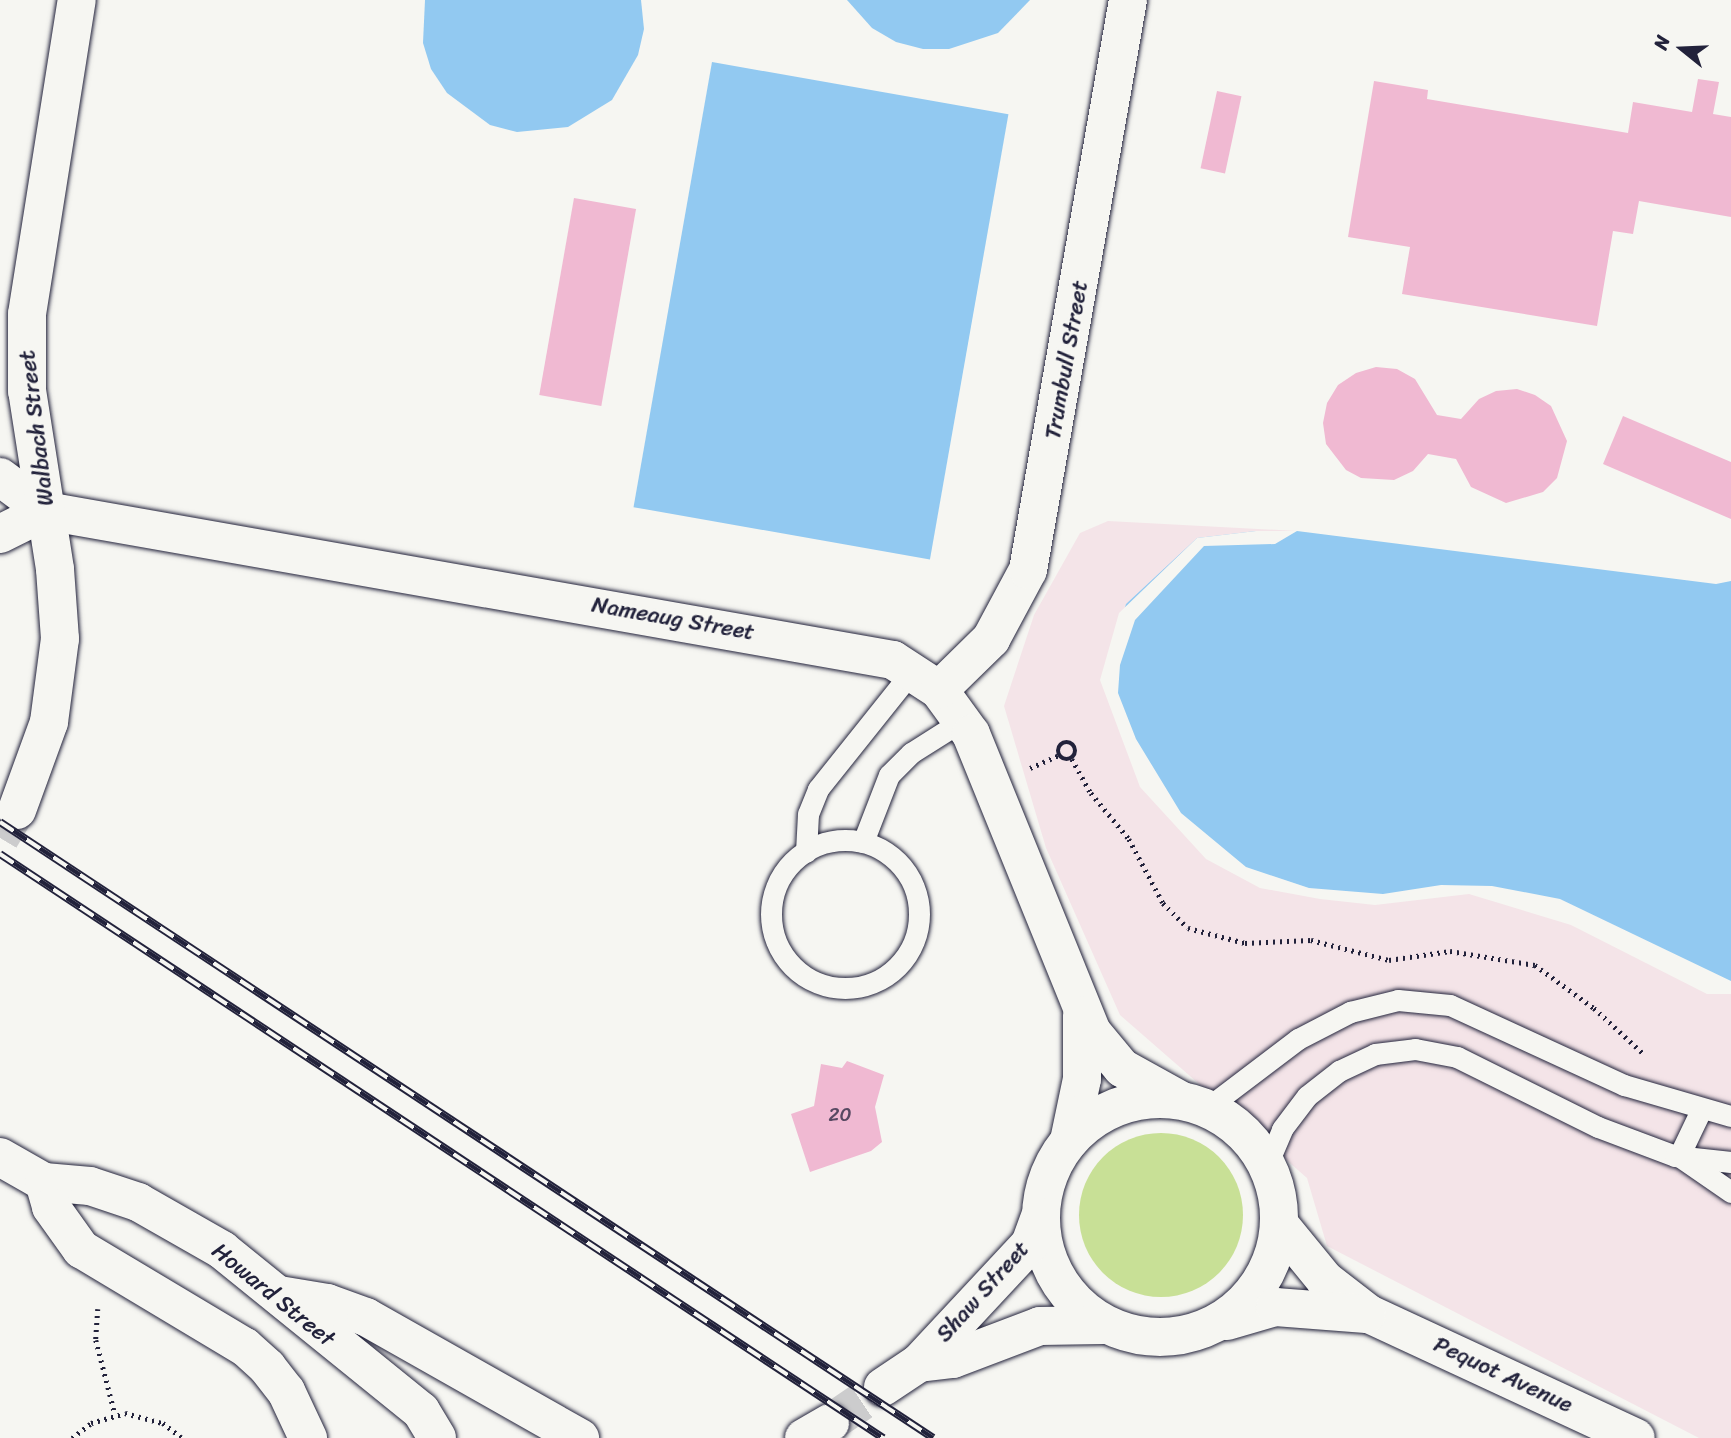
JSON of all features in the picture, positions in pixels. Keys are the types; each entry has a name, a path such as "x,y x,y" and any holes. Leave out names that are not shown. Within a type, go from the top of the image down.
{"street":[{"name":"Walbach Street","path":"17,810 49,722 60,639 46,511 27,391 27,314 76,0"},
{"name":"Trumbull Street","path":"926,680 991,639 1028,570 1128,0"},
{"path":"0,477 46,511 0,534"},
{"name":"Nameaug Street","path":"46,511 867,652 926,680 963,720 1083,1015 1122,1068 1194,1104"},
{"name":"Nameaug Street","path":"1069,1140 1082,1079 1083,1015"},
{"path":"1149,1098 1194,1104 1231,1122 1267,1165 1277,1194 1280,1225 1274,1256 1260,1284 1240,1308 1214,1325 1159,1338 1130,1335 1103,1325 1077,1305 1056,1280 1043,1249 1040,1217 1043,1189 1069,1140 1092,1120 1119,1105 1149,1098"},
{"name":"Howard Street","path":"0,1157 44,1182 90,1186 138,1202 222,1250 421,1411 438,1438"},
{"path":"44,1182 51,1207 81,1249 245,1347 260,1360 286,1391 308,1438"},
{"name":"Shaw Street","path":"883,1387 919,1363 1030,1244 1040,1217"},
{"name":"Pequot Avenue","path":"1280,1225 1332,1287 1369,1314 1636,1438"},
{"path":"279,1295 327,1303 366,1317 580,1438"},
{"name":"Pequot Avenue","path":"1214,1325 1275,1307 1369,1314"},
{"name":"Shaw Street","path":"919,1363 953,1359 1040,1326 1103,1325"}],"lane":[{"path":"806,852 808,814 818,789 926,680"},
{"path":"863,842 889,775 911,753 963,720"},
{"path":"840,840 863,842 885,851 902,866 920,909 908,954 891,973 869,985 843,989 818,984 796,970 780,951 772,927 772,901 781,877 806,852 840,840"},
{"path":"1194,1104 1298,1039 1350,1012 1398,1000 1450,1005 1624,1085 1701,1111 1731,1116"},
{"path":"1267,1165 1282,1129 1307,1096 1339,1071 1376,1054 1415,1049 1457,1057 1598,1127 1679,1156 1731,1162"},
{"path":"1679,1156 1701,1111"},
{"path":"1679,1156 1731,1192"}],"path":[{"path":"1059,755 1059,746 1070,743 1077,751 1072,759"},
{"path":"1023,771 1059,755 1072,759 1091,793 1129,839 1163,904 1188,928 1244,943 1311,940 1389,960 1450,951 1508,964 1535,965 1594,1008 1650,1060"},
{"path":"100,1301 96,1340 115,1414"},
{"path":"72,1438 83,1427 115,1414 154,1419 182,1438"}],"shaded area":[{"path":"1108,521 1297,531 1197,538 1470,890 1572,921 1731,990 1731,1438 1699,1438 1327,1246 1307,1178 1120,1015 1046,848 1004,706 1034,615 1080,533"}],"green space":[{"path":"1161,1133 1192,1139 1219,1157 1237,1184 1243,1215 1237,1246 1219,1273 1192,1291 1161,1297 1130,1291 1103,1273 1085,1246 1079,1215 1085,1184 1103,1157 1130,1139"}],"water":[{"path":"425,0 641,0 644,29 638,55 612,100 568,127 517,132 490,125 447,93 431,69 423,43"},
{"path":"847,0 1030,0 998,33 949,49 923,49 896,42 872,28"},
{"path":"712,62 1008,114 930,559 634,507"},
{"path":"1256,531 1297,531 1716,584 1731,581 1731,990 1572,921 1470,890 1375,901 1261,885 1143,785 1103,680 1126,604 1197,538"}],"pier":[{"path":"1256,531 1297,531 1275,544 1204,546 1135,620 1120,665 1118,693 1136,739 1181,813 1246,867 1309,888 1383,894 1441,885 1492,886 1560,899 1731,981 1731,994 1707,994 1571,925 1469,894 1375,905 1320,899 1260,888 1206,859 1140,787 1100,680 1119,613 1197,538"}],"building":[{"path":"1698,79 1719,82 1713,114 1731,117 1731,217 1639,201 1633,234 1613,231 1597,326 1402,294 1410,247 1348,237 1374,81 1428,90 1427,99 1628,133 1633,102 1692,112"},
{"path":"1217,91 1241,96 1225,173 1201,168"},
{"path":"574,198 636,209 601,406 539,395"},
{"path":"1376,367 1397,369 1415,379 1437,415 1461,419 1479,399 1496,391 1517,389 1535,395 1551,406 1567,441 1557,478 1543,492 1506,503 1471,487 1456,459 1428,454 1413,471 1394,480 1361,478 1346,470 1326,444 1323,423 1327,403 1338,385 1356,373"},
{"path":"1623,416 1731,462 1731,519 1603,464"},
{"path":"847,1061 884,1075 875,1107 882,1142 871,1151 810,1172 791,1114 814,1106 821,1064 842,1068"}],"tunnel":[{"path":"0,838 17,810"},
{"path":"830,1423 883,1387"}],"railway":[{"path":"0,822 933,1438"},
{"path":"0,854 883,1438"}]}
